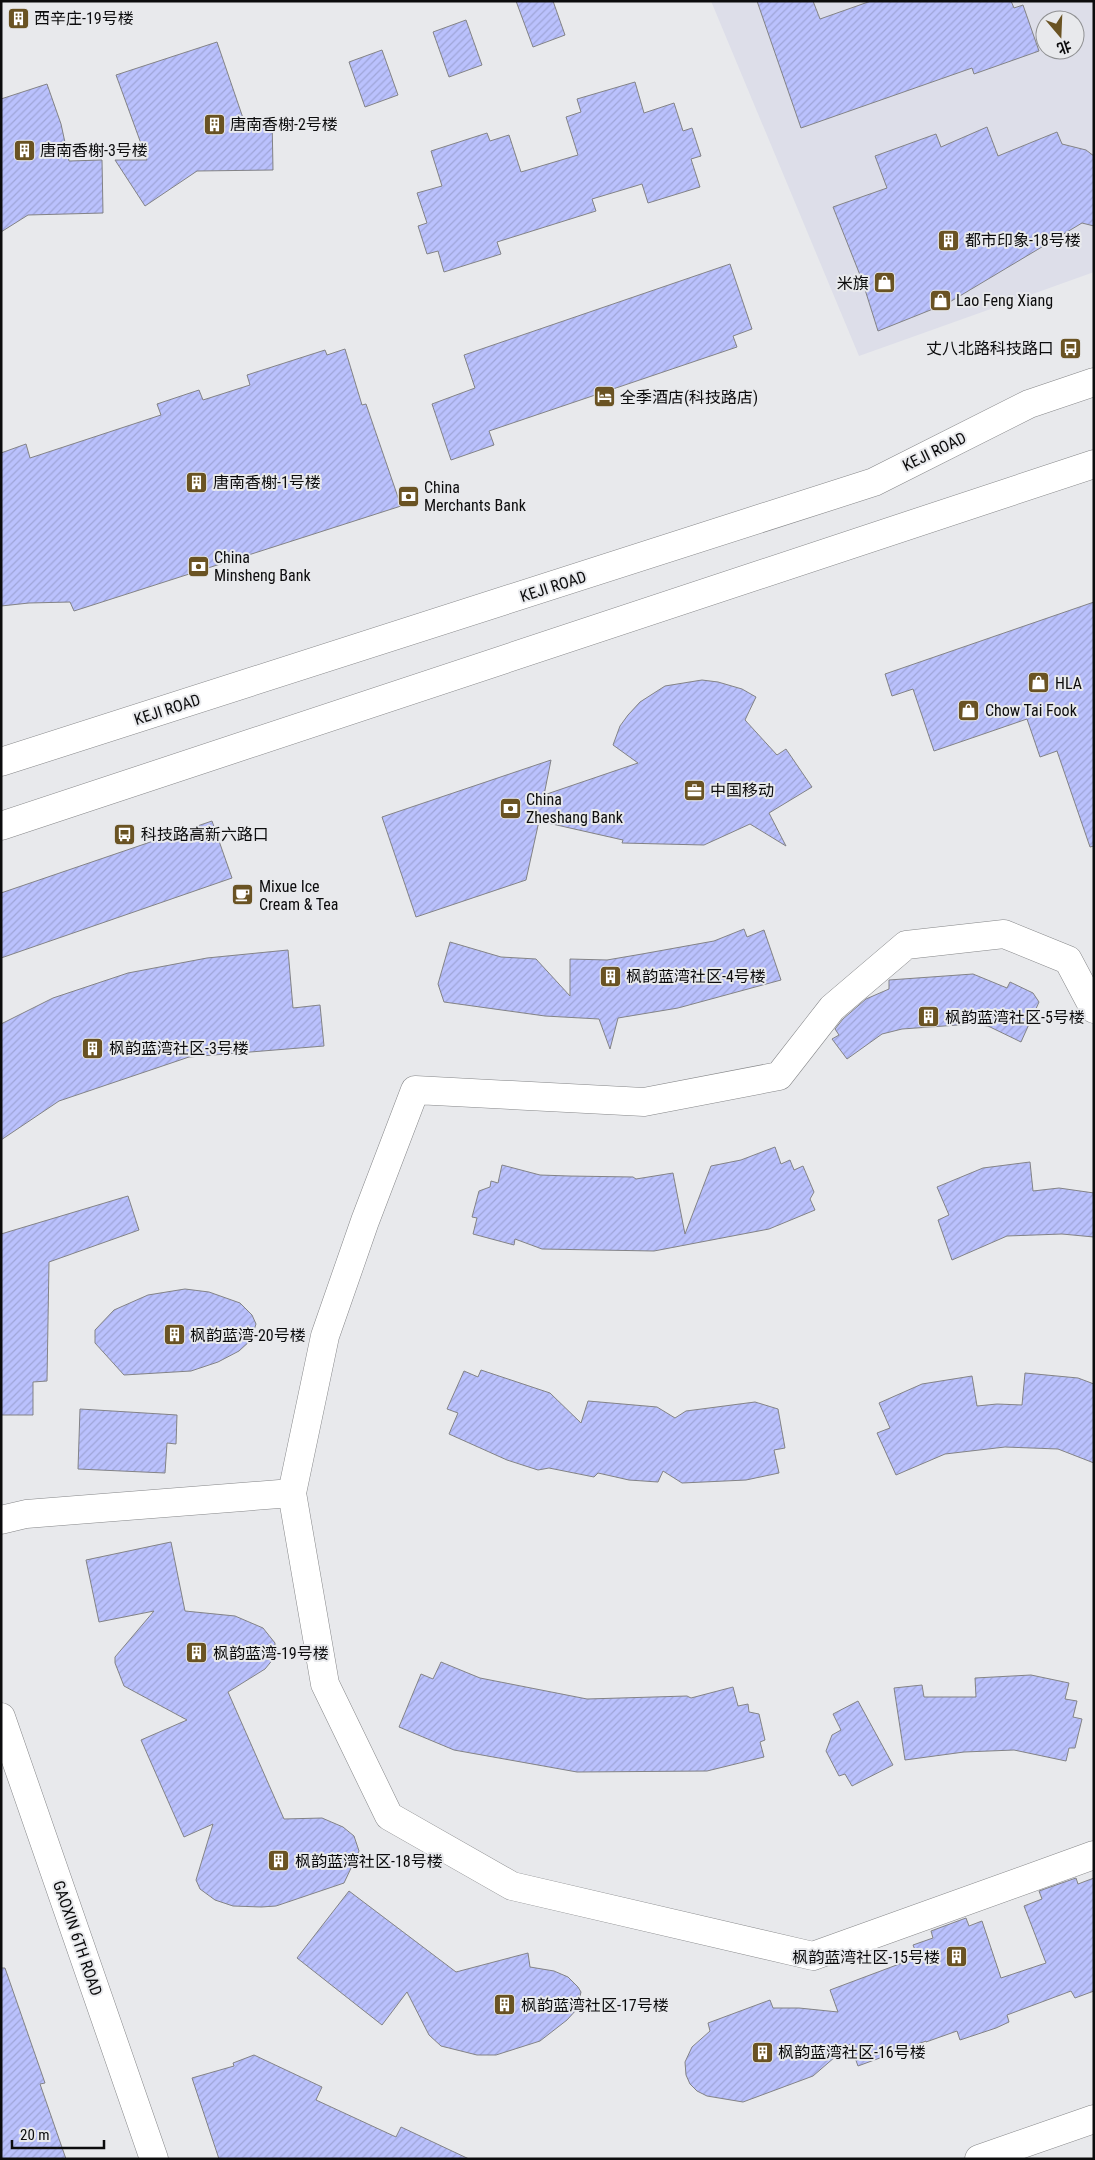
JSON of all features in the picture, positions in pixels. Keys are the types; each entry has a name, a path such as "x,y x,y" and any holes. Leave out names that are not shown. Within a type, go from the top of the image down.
{"street":[{"name":"KEJI ROAD","path":"1,762 874,482 1029,404 1094,382"},
{"path":"1,826 1094,464"},
{"path":"1094,1009 1068,960 1004,934 945,941 906,946 832,1008 779,1076 644,1102 415,1090 365,1221 325,1336 292,1493 325,1684 389,1816 512,1886 813,1956 1094,1855"},
{"path":"1,1520 26,1514 292,1493"},
{"name":"GAOXIN 6TH ROAD","path":"1,1717 154,2159"},
{"path":"979,2159 1094,2119"}],"shaded area":[{"path":"711,1 1094,1 1094,272 859,356"}],"building":[{"path":"516,1 553,1 565,35 533,47"},
{"path":"757,1 813,1 820,19 871,1 1011,1 1014,8 1023,5 1035,40 1035,52 974,74 972,68 801,128"},
{"path":"466,20 482,65 449,77 433,32"},
{"name":"唐南香榭-2号楼","path":"217,42 243,118 272,117 273,170 197,171 145,206 115,160 147,160 116,75"},
{"path":"382,50 398,95 365,107 349,62"},
{"path":"635,82 644,113 674,103 683,131 692,128 701,156 691,159 700,187 648,203 642,184 592,199 596,211 497,242 501,254 444,272 438,251 427,254 418,226 427,223 417,193 442,186 431,151 487,133 490,141 509,135 521,172 578,155 566,117 581,112 577,99"},
{"name":"唐南香榭-3号楼","path":"47,84 61,124 69,161 102,160 103,213 28,215 1,232 1,99"},
{"name":"都市印象-18号楼","path":"987,127 998,156 1057,132 1062,144 1086,150 1094,156 1094,226 1082,223 948,303 878,331 862,280 833,207 887,188 875,156 936,134 941,147"},
{"path":"730,264 752,329 733,336 737,347 489,431 494,445 451,460 432,404 475,388 464,355"},
{"name":"唐南香榭-1号楼","path":"345,349 362,405 366,404 401,506 74,611 70,602 1,606 1,453 26,444 30,458 161,415 157,404 199,390 203,400 250,385 247,375 325,350 327,355"},
{"path":"1094,602 1094,846 1090,847 1057,751 1040,757 1027,719 934,751 913,689 892,696 885,674"},
{"path":"702,680 718,682 742,689 756,697 745,720 777,755 786,749 812,787 769,813 786,846 750,824 704,845 622,843 623,840 539,821 526,880 416,917 382,817 551,760 544,795 638,763 613,745 620,726 628,715 640,702 665,686"},
{"path":"212,821 232,878 1,958 1,893"},
{"name":"枫韵蓝湾社区-4号楼","path":"744,929 747,937 764,930 781,980 678,1008 618,1018 610,1049 599,1019 545,1016 444,1002 438,984 450,942 501,957 536,959 570,996 570,959 607,960 642,954 714,941"},
{"name":"枫韵蓝湾社区-3号楼","path":"288,950 293,1008 320,1005 324,1046 189,1057 59,1101 1,1140 1,1024 53,998 128,973 207,958"},
{"name":"枫韵蓝湾社区-5号楼","path":"973,974 1007,988 1010,982 1033,993 1039,1002 1021,1042 988,1026 972,1024 902,1029 882,1034 847,1059 832,1039 839,1035 835,1029 843,1019 866,999 889,989 889,980"},
{"path":"775,1147 781,1164 790,1160 794,1170 803,1166 814,1192 810,1199 815,1210 769,1229 654,1251 542,1249 515,1239 514,1245 473,1234 477,1218 472,1217 479,1191 490,1187 491,1181 498,1183 502,1165 540,1175 633,1177 636,1179 673,1173 685,1234 711,1166 741,1160"},
{"path":"1030,1162 1033,1191 1059,1188 1094,1193 1094,1237 1062,1234 1007,1236 952,1260 938,1220 949,1215 937,1187 983,1168"},
{"path":"128,1196 139,1230 49,1262 47,1381 33,1382 33,1415 1,1415 1,1234"},
{"name":"枫韵蓝湾-20号楼","path":"185,1289 209,1292 240,1303 252,1315 256,1324 251,1340 239,1351 218,1362 191,1371 124,1375 95,1343 95,1330 114,1310 148,1295"},
{"path":"481,1370 550,1393 581,1423 588,1401 657,1407 675,1418 686,1411 755,1402 778,1409 785,1448 774,1450 779,1473 746,1480 682,1483 663,1471 658,1482 629,1480 598,1473 594,1477 549,1468 538,1470 507,1460 449,1434 458,1413 447,1409 464,1371 478,1377"},
{"path":"1025,1373 1078,1378 1094,1384 1094,1463 1058,1449 1005,1447 945,1454 896,1475 877,1433 890,1428 879,1403 922,1384 972,1376 977,1406 997,1404 1022,1405"},
{"path":"80,1409 177,1415 176,1444 167,1443 165,1473 78,1469"},
{"path":"171,1542 185,1611 235,1616 263,1628 275,1643 274,1658 265,1669 228,1692 284,1819 322,1818 343,1827 354,1836 359,1851 344,1883 276,1906 261,1907 233,1906 215,1900 200,1889 196,1880 213,1824 184,1837 141,1740 187,1720 124,1686 115,1663 115,1657 154,1611 99,1622 86,1560"},
{"path":"441,1662 480,1678 587,1699 687,1696 691,1698 733,1687 738,1706 748,1704 749,1712 759,1714 765,1740 760,1742 764,1757 707,1771 577,1772 454,1750 399,1727 421,1674 433,1679"},
{"path":"1031,1675 1069,1683 1065,1699 1077,1701 1073,1717 1082,1719 1075,1748 1069,1748 1066,1761 1014,1750 964,1752 905,1760 894,1688 922,1685 924,1697 976,1697 975,1678"},
{"path":"858,1701 893,1765 852,1786 845,1774 839,1776 826,1751 832,1735 841,1730 833,1714"},
{"path":"1076,1878 1078,1884 1094,1878 1094,1991 1075,1998 1071,1991 1007,2015 1009,2022 996,2028 960,2040 957,2031 858,2066 850,2044 813,2076 743,2102 707,2096 697,2091 690,2084 686,2075 685,2062 692,2047 710,2031 708,2023 770,2000 773,2008 799,2008 838,2012 830,1990 918,1957 913,1945 933,1938 931,1931 966,1918 969,1926 982,1921 1001,1978 1046,1963 1024,1906 1042,1899 1039,1891"},
{"path":"349,1891 456,1972 528,1953 530,1967 554,1971 568,1977 578,1987 581,1992 577,2009 567,2020 540,2041 496,2055 477,2055 441,2046 429,2035 407,1992 382,2025 297,1958"},
{"path":"1,1968 5,1968 45,2083 40,2084 66,2159 1,2159"},
{"path":"254,2055 322,2087 316,2100 396,2137 401,2127 469,2159 219,2159 192,2078 234,2066 233,2063"}],"place":[{"name":"西辛庄-19号楼","path":"18,18"},
{"name":"唐南香榭-2号楼","path":"214,124"},
{"name":"唐南香榭-3号楼","path":"24,150"},
{"name":"都市印象-18号楼","path":"949,240"},
{"name":"米旗","path":"885,283"},
{"name":"Lao Feng Xiang","path":"940,300"},
{"name":"丈八北路科技路口","path":"1070,348"},
{"name":"全季酒店(科技路店)","path":"604,397"},
{"name":"唐南香榭-1号楼","path":"197,482"},
{"name":"China Merchants Bank","path":"408,496"},
{"name":"China Minsheng Bank","path":"198,566"},
{"name":"HLA","path":"1039,683"},
{"name":"Chow Tai Fook","path":"969,710"},
{"name":"中国移动","path":"694,790"},
{"name":"China Zheshang Bank","path":"510,808"},
{"name":"科技路高新六路口","path":"125,834"},
{"name":"Mixue Ice Cream & Tea","path":"243,895"},
{"name":"枫韵蓝湾社区-4号楼","path":"610,976"},
{"name":"枫韵蓝湾社区-5号楼","path":"929,1017"},
{"name":"枫韵蓝湾社区-3号楼","path":"93,1048"},
{"name":"枫韵蓝湾-20号楼","path":"174,1335"},
{"name":"枫韵蓝湾-19号楼","path":"197,1653"},
{"name":"枫韵蓝湾社区-18号楼","path":"279,1861"},
{"name":"枫韵蓝湾社区-15号楼","path":"956,1957"},
{"name":"枫韵蓝湾社区-17号楼","path":"505,2005"},
{"name":"枫韵蓝湾社区-16号楼","path":"762,2052"}]}
